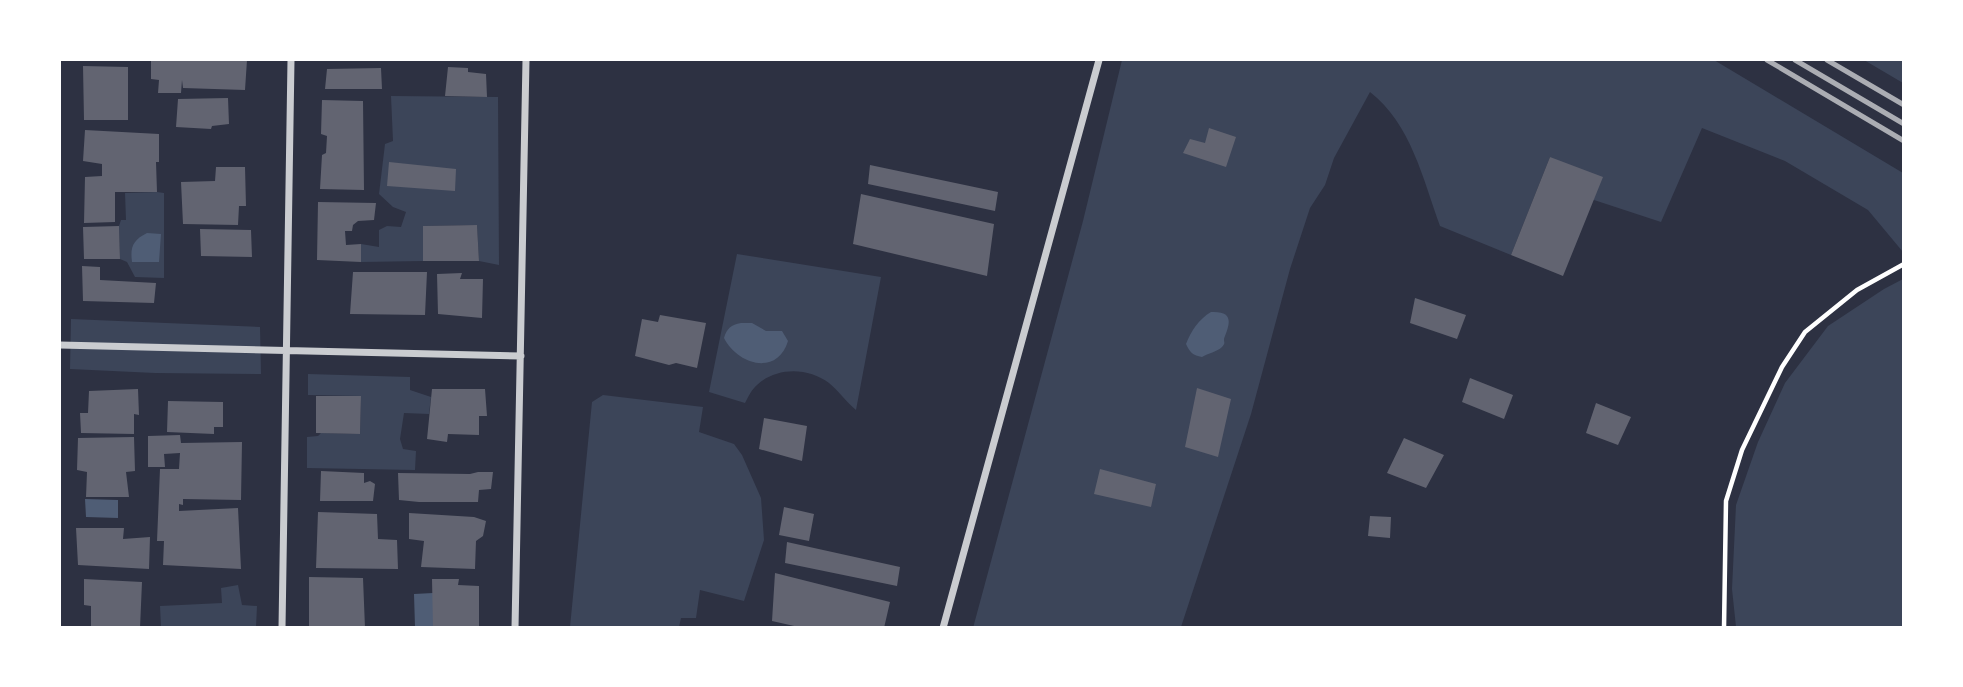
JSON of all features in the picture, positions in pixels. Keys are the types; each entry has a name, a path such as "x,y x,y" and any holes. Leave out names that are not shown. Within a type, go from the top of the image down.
{"street":[{"path":"282,628 291,60"},
{"path":"515,628 526,60"},
{"path":"943,628 1099,60"},
{"path":"60,345 521,356"}],"path":[{"path":"1724,628 1726,501 1742,450 1782,367 1805,332 1857,290 1903,264"}],"shaded area":[{"path":"1122,60 1714,60 1903,173 1903,252 1868,210 1785,161 1702,128 1661,222 1594,200 1550,157 1511,255 1440,226 1406,136 1384,105 1370,92 1334,158 1325,185 1310,208 1290,269 1251,414 1181,627 973,628 1083,221"},
{"path":"1864,60 1903,60 1903,83"},
{"path":"391,96 498,97 499,265 479,261 477,225 424,226 423,261 361,262 361,244 379,247 379,230 387,226 401,227 406,212 393,207 379,194 385,144 393,141"},
{"path":"125,193 164,193 164,278 135,277 127,262 120,259 119,226 121,220 126,220"},
{"path":"147,233 161,234 159,262 132,262 134,244"},
{"path":"737,254 881,277 856,410 829,383 802,372 783,372 765,379 753,389 745,403 709,392"},
{"path":"1903,279 1903,627 1736,627 1732,589 1736,505 1758,442 1785,383 1828,326"},
{"path":"1211,312 1223,313 1229,322 1222,347 1202,357 1192,353 1186,344 1196,326"},
{"path":"71,319 260,327 261,374 70,369"},
{"path":"741,323 752,323 766,331 782,331 788,341 783,352 766,363 747,360 738,354 724,338 730,328"},
{"path":"308,374 410,377 410,390 431,397 429,414 404,413 400,439 403,449 416,451 415,470 307,468 307,437 321,433 360,434 361,396 308,395"},
{"path":"603,395 703,407 699,432 734,444 742,455 761,498 764,540 744,601 700,590 696,618 681,618 679,627 570,627 592,402"},
{"path":"85,499 118,500 118,518 86,517"},
{"path":"238,585 242,605 257,606 256,627 161,627 160,606 222,603 221,588"},
{"path":"433,593 433,627 415,627 414,594"}],"building":[{"path":"151,60 247,60 245,90 183,88 182,80 181,93 158,93 159,80 151,79"},
{"path":"83,66 128,67 128,120 84,120"},
{"path":"448,67 468,68 468,72 486,74 487,97 445,96"},
{"path":"381,68 382,89 325,89 327,69"},
{"path":"228,98 229,124 212,126 211,129 176,127 178,99"},
{"path":"322,100 363,101 364,190 320,189 322,155 326,153 327,136 321,134"},
{"path":"1209,128 1236,137 1226,167 1183,153 1190,139 1205,143"},
{"path":"85,130 159,134 157,192 115,192 115,222 84,223 85,177 102,176 102,164 83,161"},
{"path":"1550,157 1603,177 1563,276 1511,255"},
{"path":"389,162 456,169 455,191 387,186"},
{"path":"870,165 998,192 995,211 868,184"},
{"path":"216,167 245,167 246,206 239,206 238,225 183,224 181,182 215,181"},
{"path":"861,194 994,224 987,276 853,244"},
{"path":"318,202 376,203 374,220 358,221 353,225 352,231 345,231 346,245 361,244 361,262 317,260"},
{"path":"477,225 479,261 423,261 423,226"},
{"path":"119,226 120,259 84,259 83,227"},
{"path":"200,229 251,230 252,257 201,256"},
{"path":"82,266 100,267 100,280 156,283 154,303 83,301"},
{"path":"353,272 427,272 425,315 350,314"},
{"path":"462,273 460,279 483,279 482,318 438,314 437,274"},
{"path":"1415,298 1466,315 1457,339 1410,323"},
{"path":"660,315 706,323 697,368 676,363 669,365 635,356 642,319 658,322"},
{"path":"1470,378 1513,395 1504,419 1462,402"},
{"path":"1197,388 1231,399 1218,457 1185,447"},
{"path":"138,389 139,415 134,414 134,434 81,433 80,413 88,413 89,391"},
{"path":"432,389 485,389 487,416 479,416 479,435 448,434 447,442 427,439"},
{"path":"316,396 361,396 360,434 316,433"},
{"path":"168,401 223,402 223,427 214,427 214,434 167,432"},
{"path":"1596,403 1631,417 1618,445 1586,433"},
{"path":"764,418 807,426 802,461 759,449"},
{"path":"180,435 181,443 242,442 241,500 183,499 183,505 179,504 179,511 238,508 241,569 163,565 164,541 157,541 160,469 179,469 180,453 164,454 165,467 148,467 148,436"},
{"path":"134,437 135,471 126,472 129,497 86,497 87,472 77,470 78,438"},
{"path":"1404,438 1444,455 1426,488 1387,473"},
{"path":"1100,469 1156,484 1151,507 1094,494"},
{"path":"321,471 364,473 364,483 370,481 375,484 373,501 320,501"},
{"path":"493,472 491,489 479,490 478,502 399,500 398,473"},
{"path":"784,507 814,514 809,541 779,535"},
{"path":"318,512 377,514 378,539 397,540 398,569 316,568"},
{"path":"409,513 474,517 486,521 483,536 476,541 475,569 421,567 424,541 409,539"},
{"path":"1370,516 1391,517 1390,538 1368,536"},
{"path":"76,528 124,528 123,539 150,537 149,569 78,565"},
{"path":"787,542 900,567 897,586 785,563"},
{"path":"775,573 890,602 884,628 803,628 772,621"},
{"path":"309,577 363,578 365,628 309,628"},
{"path":"84,579 142,582 140,628 91,628 91,606 84,605"},
{"path":"432,579 459,579 458,585 479,586 479,627 433,628"}],"railway":[{"path":"1767,60 1904,141"},
{"path":"1795,60 1904,124"},
{"path":"1827,60 1904,105"}]}
